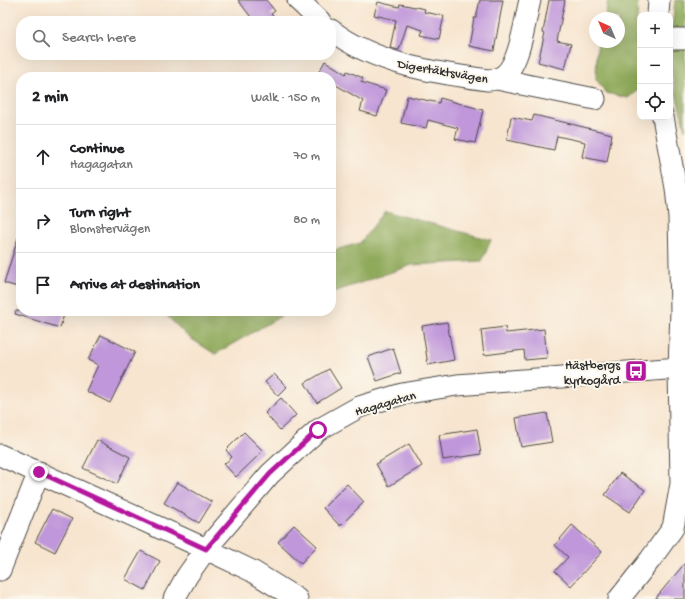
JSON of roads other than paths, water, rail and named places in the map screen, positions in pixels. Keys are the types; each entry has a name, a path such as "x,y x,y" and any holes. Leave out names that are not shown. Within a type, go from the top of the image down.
{"street":[{"path":"298,0 315,16"},
{"name":"Digertäktsvägen","path":"336,33 361,48 389,60 431,71 483,80 497,79 505,75 516,58 530,0"},
{"path":"658,12 659,0"},
{"path":"673,39 685,39"},
{"path":"497,79 595,99"},
{"path":"622,598 650,560 679,531 679,368 681,312 679,218 676,188 664,120"},
{"name":"Hagagatan","path":"174,599 206,549 270,474 293,451 318,430 358,407 402,394 457,385 679,368"},
{"path":"0,455 252,571 297,599"},
{"path":"0,570 39,472"}],"place":[{"name":"Hästbergs kyrkogård","path":"636,371"}]}
